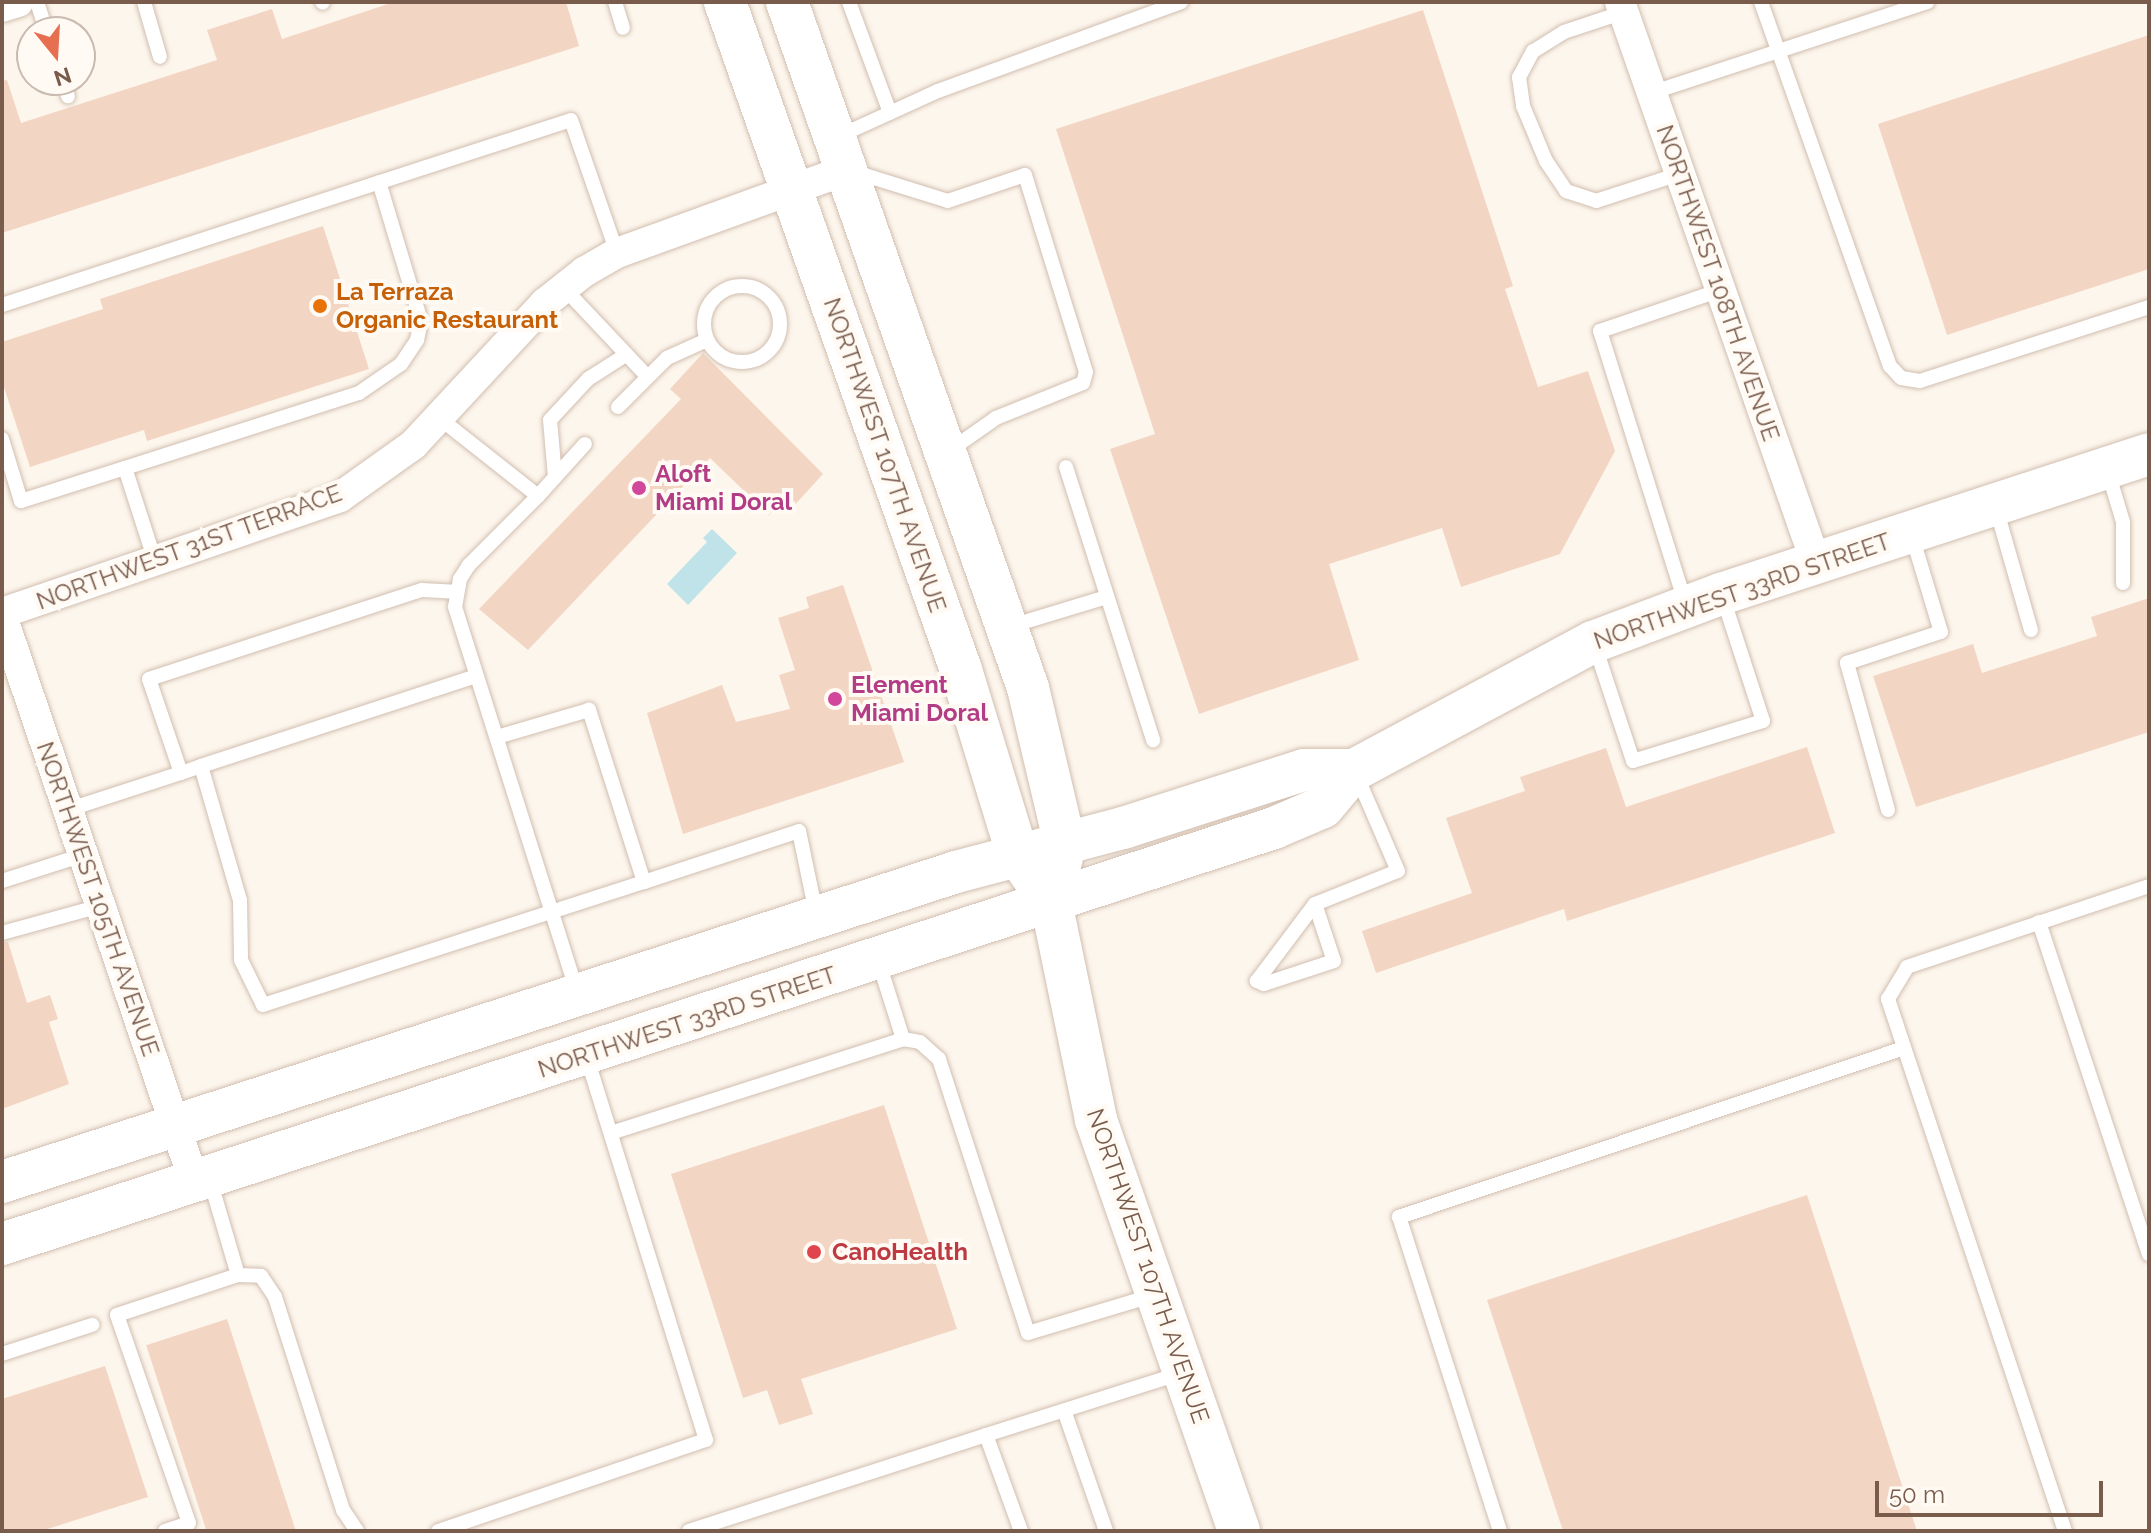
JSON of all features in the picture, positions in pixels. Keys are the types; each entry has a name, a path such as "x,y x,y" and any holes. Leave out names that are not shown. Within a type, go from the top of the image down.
{"street":[{"path":"2,7 18,2"},
{"name":"NORTHWEST 107TH AVENUE","path":"725,2 971,702 1018,856 1051,902 1096,1120 1239,1531"},
{"name":"NORTHWEST 107TH AVENUE","path":"787,2 1008,627 1037,721 1065,845 1051,902"},
{"name":"NORTHWEST 108TH AVENUE","path":"1622,7 1816,563"},
{"name":"NORTHWEST 31ST TERRACE","path":"2,614 340,497 392,464 563,287 617,253 846,170"},
{"name":"NORTHWEST 33RD STREET","path":"2,1244 878,960 1312,813 1323,807 1354,770 1527,673 1593,642 1704,600 2149,454"},
{"name":"NORTHWEST 105TH AVENUE","path":"2,614 10,663 67,810 175,1126 201,1179"},
{"name":"NORTHWEST 33RD STREET","path":"2,1182 817,917 1018,856 1065,845 1304,770 1354,770"}],"lane":[{"path":"144,2 160,57"},
{"path":"615,2 623,28"},
{"path":"849,2 890,113"},
{"path":"946,453 996,418 1083,383 1086,372 1025,175 948,201 846,170 848,132 890,113 1181,2"},
{"path":"1761,2 1890,366 1901,378 1920,381 2149,307"},
{"path":"1651,93 1927,2"},
{"path":"1622,7 1564,32 1533,51 1519,77 1523,106 1546,161 1566,191 1596,201 1679,174"},
{"path":"2,305 571,120 617,253"},
{"path":"2,439 21,501 359,393 401,364 417,340 421,321 379,182"},
{"path":"563,287 624,356 647,376"},
{"path":"726,289 761,291 778,310 778,336 763,356 750,361 725,358 707,340 708,305 726,289"},
{"path":"1593,642 1633,761 1763,721 1704,600 1600,331 1721,290"},
{"path":"618,407 667,358 707,340"},
{"path":"555,477 550,420 588,379 624,356"},
{"path":"438,417 538,496"},
{"path":"579,995 477,676 455,592 469,565 585,444"},
{"path":"1066,467 1153,740"},
{"path":"2106,467 2123,522 2123,583"},
{"path":"125,468 155,561"},
{"path":"1995,504 2031,630"},
{"path":"1888,810 1847,663 1941,632 1911,532"},
{"path":"181,773 149,679 422,590 455,592"},
{"path":"1008,627 1107,597"},
{"path":"67,810 477,676"},
{"path":"497,737 589,710 644,882"},
{"path":"201,766 240,900 241,960 263,1005 799,831 817,917"},
{"path":"1315,904 1334,961 1264,984 1257,981 1258,975 1315,904 1398,871 1354,770"},
{"path":"2,881 83,855"},
{"path":"2065,1531 1901,1049 1888,999 1907,967 2149,886"},
{"path":"2,933 100,906"},
{"path":"2039,922 2149,1254"},
{"path":"878,960 903,1039"},
{"path":"611,1133 903,1039 920,1042 939,1059 1028,1333 1155,1295"},
{"path":"1500,1531 1399,1217 1901,1049"},
{"path":"438,1531 706,1440 586,1055"},
{"path":"201,1179 238,1275"},
{"path":"165,1531 189,1523 117,1315 238,1275 261,1276 275,1297 340,1500 357,1531"},
{"path":"2,1354 92,1325"},
{"path":"689,1531 1183,1373"},
{"path":"1065,1413 1106,1531"},
{"path":"986,1435 1021,1531"}],"water":[{"path":"712,529 737,553 688,605 667,584 707,542 703,538"}],"building":[{"path":"394,2 566,2 579,46 2,233 2,81 7,80 21,123 217,60 207,30 272,9 282,39"},
{"path":"1423,10 1513,286 1505,289 1538,387 1588,371 1615,451 1560,554 1461,587 1442,528 1329,564 1359,660 1199,714 1110,449 1155,434 1056,129"},
{"path":"2149,35 2149,269 1947,335 1878,124"},
{"path":"323,226 369,369 147,441 144,430 30,467 2,381 2,342 103,309 100,299"},
{"name":"Aloft Miami Doral","path":"703,353 823,474 790,510 781,502 769,515 710,458 528,650 479,609 681,399 670,389"},
{"name":"Element Miami Doral","path":"843,585 904,762 683,834 647,713 722,685 736,722 790,709 779,675 795,670 778,618 809,608 806,597"},
{"path":"2149,598 2149,732 1916,807 1873,676 1973,644 1982,673 2097,636 2091,617"},
{"path":"1807,747 1835,833 1567,921 1564,909 1376,973 1362,931 1472,893 1446,818 1525,791 1520,777 1606,748 1626,807"},
{"path":"8,942 27,1003 50,995 58,1019 49,1022 69,1084 2,1109 2,943"},
{"name":"CanoHealth","path":"884,1105 957,1329 801,1379 813,1414 779,1425 767,1390 743,1398 671,1174"},
{"path":"1807,1195 1917,1531 1563,1531 1487,1300"},
{"path":"227,1319 296,1531 207,1531 146,1345"},
{"path":"105,1366 148,1497 41,1531 2,1531 2,1399"}],"place":[{"name":"La Terraza Organic Restaurant","path":"320,306"},
{"name":"Aloft Miami Doral","path":"639,488"},
{"name":"Element Miami Doral","path":"835,699"},
{"name":"CanoHealth","path":"814,1252"}]}
